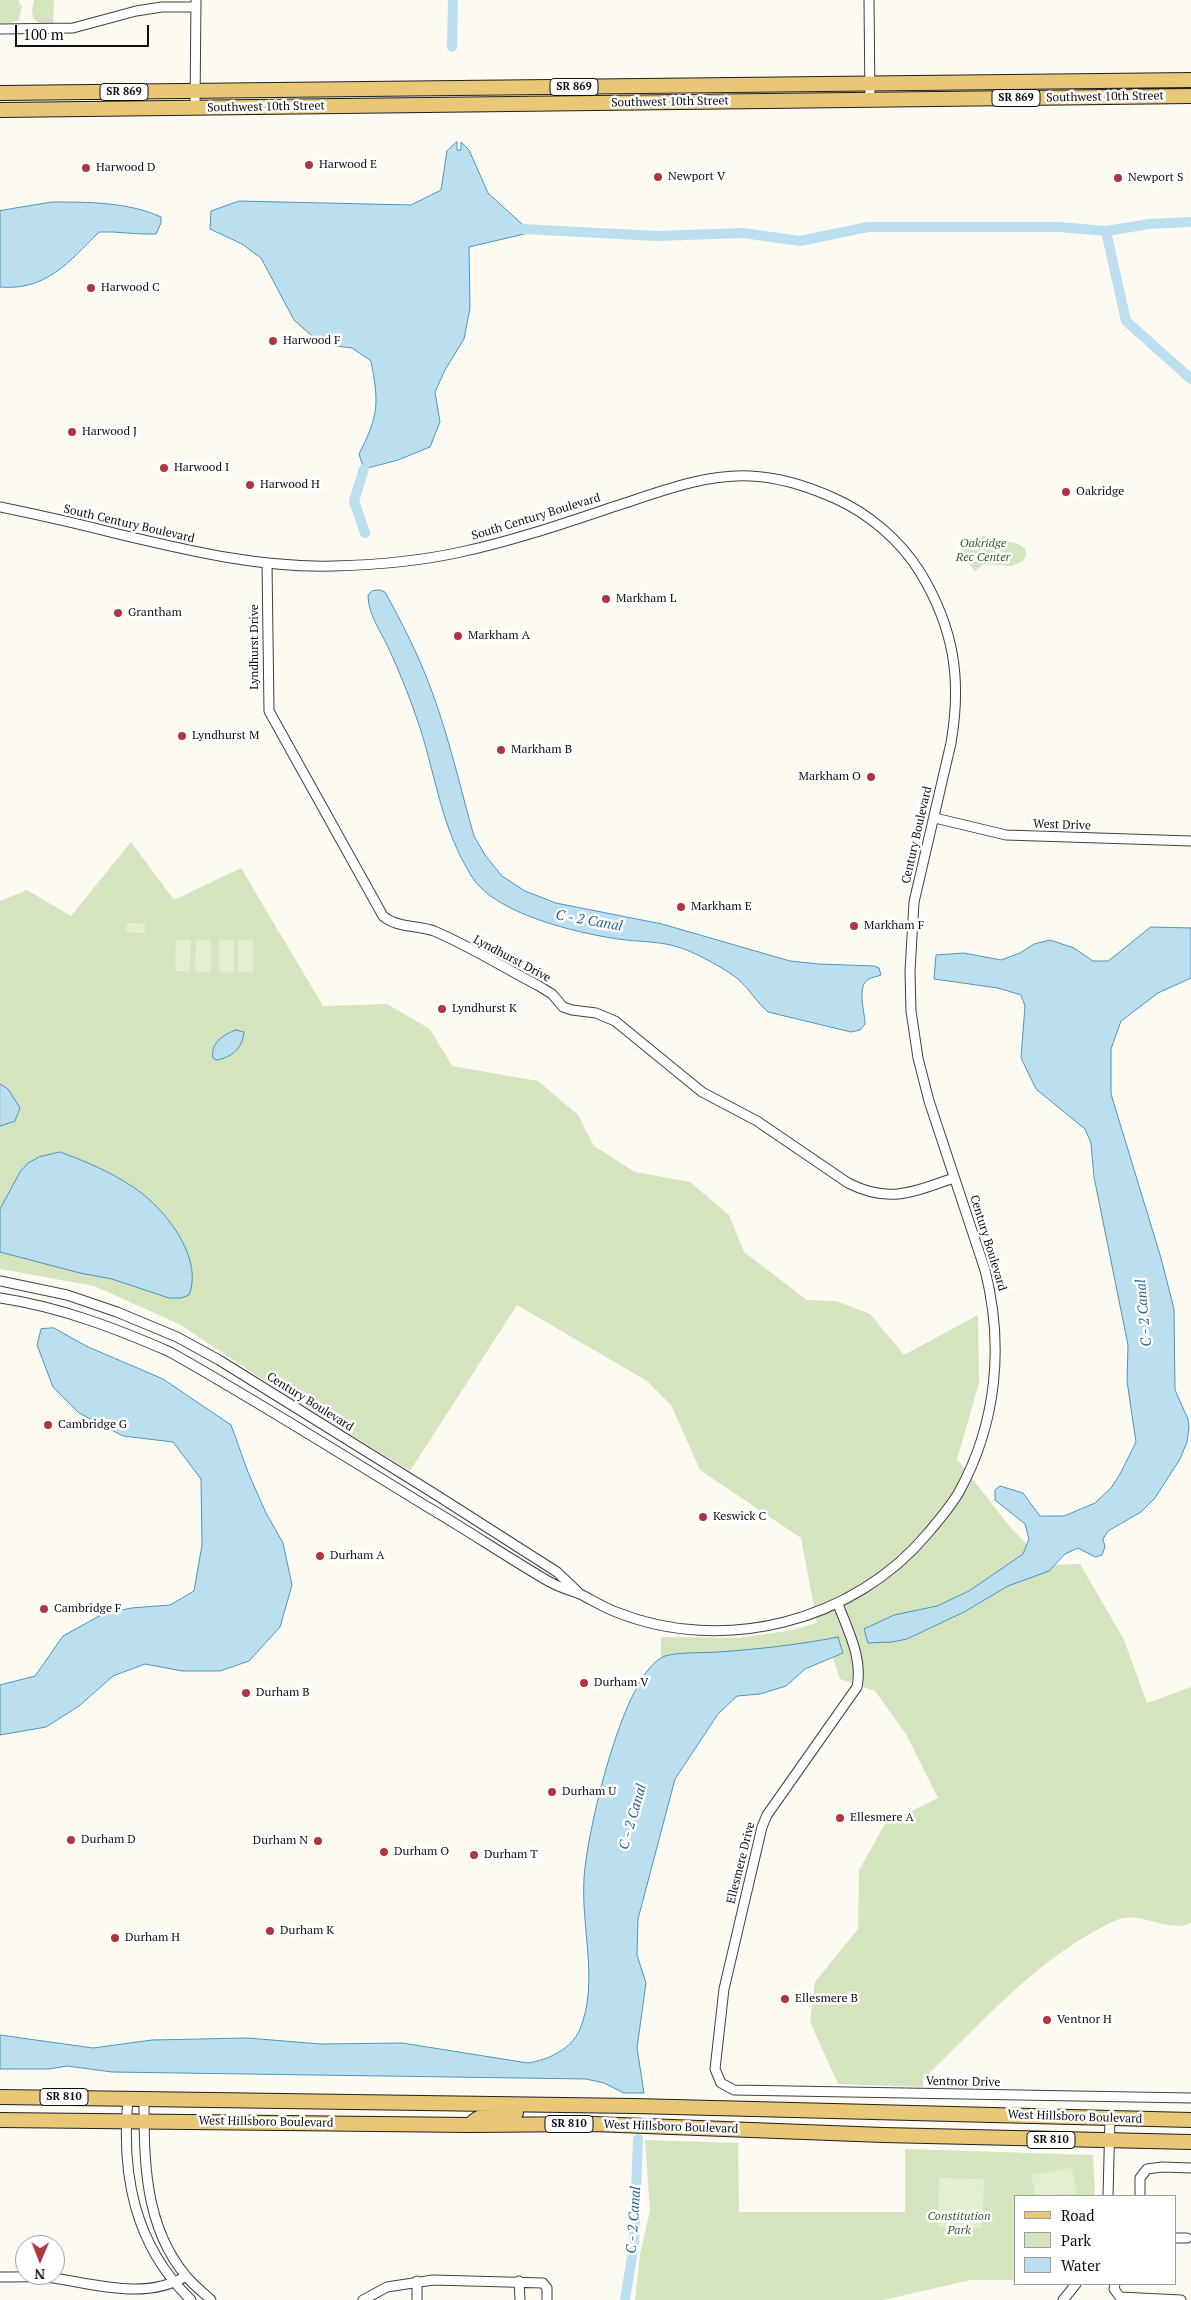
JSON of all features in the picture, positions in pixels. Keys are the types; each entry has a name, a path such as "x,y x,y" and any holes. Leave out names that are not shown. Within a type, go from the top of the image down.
{"main road":[{"name":"Southwest 10th Street","path":"0,93 1191,80"},
{"name":"Southwest 10th Street","path":"0,110 1191,96"},
{"name":"West Hillsboro Boulevard","path":"0,2097 529,2105 1191,2120"},
{"path":"470,2125 477,2117 488,2114 520,2113 529,2105"},
{"name":"West Hillsboro Boulevard","path":"0,2120 470,2125 592,2124 883,2135 1191,2142"}],"street":[{"path":"870,0 870,100"},
{"path":"0,29 73,28 136,11 196,4 195,108"},
{"name":"South Century Boulevard","path":"0,507 204,554 267,564 334,566 391,562 460,552 539,530 662,490 712,478 748,476 779,480 808,487 844,502 879,526 913,561 936,601 947,629 953,653 957,694"},
{"name":"Lyndhurst Drive","path":"267,564 269,711 383,916 396,923 422,928 442,935 539,986 552,994 563,1007 572,1010 596,1012 615,1021 702,1092 757,1121 848,1183 864,1191 878,1195 895,1196 954,1178"},
{"name":"Century Boulevard","path":"0,1298 62,1311 111,1327 170,1352 551,1583 630,1617 661,1625 705,1630 736,1630 770,1626 803,1617 838,1604 878,1579 919,1544 958,1494 971,1467 990,1413 996,1370 992,1297 985,1270 929,1101 918,1058 911,1011 910,962 914,905 935,818 952,735 957,694"},
{"name":"West Drive","path":"935,818 1006,835 1191,841"},
{"name":"Century Boulevard","path":"0,1282 67,1295 117,1312 177,1337 219,1360 557,1572 582,1595"},
{"name":"Ellesmere Drive","path":"734,2090 721,2083 715,2070 724,1989 762,1827 777,1800 857,1687 860,1673 858,1657 838,1604"},
{"name":"Ventnor Drive","path":"734,2090 1191,2098"},
{"path":"128,2098 126,2120 128,2170 137,2218 152,2248 174,2284 191,2300"},
{"path":"144,2098 145,2166 156,2221 167,2246 186,2276 211,2300"},
{"path":"1108,2195 1110,2118"},
{"path":"1140,2195 1140,2178 1147,2169 1162,2167 1191,2168"},
{"path":"1176,2238 1187,2238"},
{"path":"0,2277 52,2278 144,2292 174,2284 186,2276"},
{"path":"363,2300 387,2287 433,2280 543,2283 547,2288 547,2300"},
{"path":"417,2281 417,2300"},
{"path":"519,2282 520,2300"},
{"path":"1063,2300 1075,2285"},
{"path":"1115,2285 1114,2289 1120,2297 1181,2300"}],"green space":[{"path":"0,0 19,0 20,5 22,5 19,20 11,23 0,23"},
{"path":"34,0 54,0 53,24 40,24 33,18"},
{"name":"Oakridge Rec Center","path":"984,535 993,540 1020,545 1025,549 1026,555 1023,561 1012,566 984,564 975,571 960,553"},
{"path":"131,842 174,900 241,868 323,1006 387,1004 430,1029 452,1066 538,1081 578,1115 594,1146 635,1172 690,1182 729,1215 744,1252 807,1300 836,1301 870,1314 904,1355 978,1315 979,1383 957,1459 1010,1527 1047,1565 1080,1564 1124,1640 1147,1703 1191,1687 1191,1923 1173,1926 1145,1919 1126,1918 1117,1920 1089,1934 1038,1970 990,2013 923,2079 923,2087 838,2084 810,2022 815,1982 858,1929 859,1870 885,1824 938,1798 906,1734 875,1691 840,1679 827,1639 794,1646 661,1659 661,1637 737,1638 788,1631 817,1623 801,1538 700,1470 671,1405 647,1381 517,1305 410,1471 288,1396 179,1324 94,1286 0,1269 0,901 27,890 71,916"},
{"path":"127,923 145,924 145,933 126,932"},
{"path":"176,940 191,940 190,972 175,971"},
{"path":"196,940 211,940 211,972 195,972"},
{"path":"219,940 234,940 234,973 219,972"},
{"path":"238,940 253,940 253,972 238,972"},
{"name":"Constitution Park","path":"645,2140 738,2143 739,2212 905,2212 905,2149 1093,2155 1094,2195 1014,2195 1014,2280 971,2280 883,2300 635,2300 640,2254 650,2211"},
{"path":"1072,2168 1077,2194 1036,2195 1031,2175"},
{"path":"939,2178 984,2179 982,2228 938,2227"}],"water":[{"path":"457,142 457,150 461,150 461,142 469,150 488,193 523,225 505,226 505,228 524,234 469,247 470,308 464,339 445,370 435,392 440,422 430,447 398,460 364,469 359,454 366,441 376,409 371,361 352,348 321,344 294,320 261,258 242,244 210,229 211,211 239,201 411,205 441,190 447,151"},
{"path":"52,202 94,203 135,208 161,217 161,223 156,234 99,232 67,264 44,279 16,287 0,287 0,211"},
{"path":"380,590 385,592 410,640 426,677 443,725 474,836 485,855 502,876 525,891 556,903 662,924 790,961 874,966 879,968 881,975 869,979 863,987 862,1000 865,1024 860,1030 851,1032 768,1012 744,985 729,972 687,950 666,944 618,939 560,927 517,911 483,890 472,877 453,840 446,822 413,707 372,615 368,595 372,591"},
{"path":"1151,927 1191,928 1191,978 1158,993 1121,1021 1111,1049 1111,1094 1161,1258 1174,1309 1175,1390 1188,1419 1187,1442 1180,1459 1155,1498 1141,1512 1108,1531 1103,1539 1105,1547 1102,1555 1095,1557 1078,1548 1065,1554 1049,1571 1008,1586 964,1612 907,1639 868,1643 864,1629 894,1615 937,1606 969,1591 1023,1554 1029,1539 1025,1524 995,1500 995,1490 1000,1486 1023,1493 1040,1516 1064,1516 1095,1503 1111,1488 1136,1442 1127,1381 1128,1345 1094,1177 1091,1143 1085,1129 1036,1089 1021,1058 1025,1006 1021,995 998,988 934,979 936,955 964,953 1001,960 1020,953 1034,944 1050,940 1074,948 1093,961 1108,961"},
{"path":"236,1030 244,1032 239,1047 227,1057 216,1060 213,1058 214,1048 219,1040"},
{"path":"0,1084 8,1089 20,1108 15,1121 0,1126"},
{"path":"60,1152 116,1176 145,1196 157,1207 178,1234 186,1249 191,1265 192,1280 189,1295 181,1298 169,1298 112,1279 80,1273 0,1252 0,1209 20,1172 28,1163 39,1157"},
{"path":"54,1328 86,1346 163,1379 231,1425 248,1472 266,1513 283,1543 292,1585 280,1627 249,1661 220,1671 182,1671 145,1664 113,1676 79,1706 46,1727 0,1735 0,1685 35,1676 63,1636 101,1615 131,1608 170,1605 194,1591 202,1545 201,1479 173,1442 123,1436 79,1413 53,1387 37,1345 41,1329"},
{"path":"838,1637 843,1653 805,1669 786,1686 760,1694 737,1696 718,1714 675,1779 638,1919 637,1955 646,1983 637,2048 644,2093 624,2093 604,2083 586,2079 112,2072 67,2066 49,2069 0,2069 0,2035 93,2048 152,2040 247,2038 321,2044 402,2043 528,2063 551,2056 565,2048 576,2036 586,2011 589,1974 584,1898 586,1858 599,1794 621,1722 635,1691 650,1668 665,1656 670,1655 763,1648"}],"waterway":[{"path":"452,47 453,0"},
{"path":"1106,231 1149,224 1191,222"},
{"path":"504,228 656,236 743,233 800,241 868,227 1059,227 1106,231 1126,321 1191,379"},
{"name":"C - 2 Canal","path":"364,469 354,501 365,533"},
{"name":"C - 2 Canal","path":"625,2300 634,2244 638,2139"}],"place":[{"name":"Harwood E","path":"309,165"},
{"name":"Harwood D","path":"86,168"},
{"name":"Newport V","path":"658,177"},
{"name":"Newport S","path":"1118,178"},
{"name":"Harwood C","path":"91,288"},
{"name":"Harwood F","path":"273,341"},
{"name":"Harwood J","path":"72,432"},
{"name":"Harwood I","path":"164,468"},
{"name":"Harwood H","path":"250,485"},
{"name":"Oakridge","path":"1066,492"},
{"name":"Markham L","path":"606,599"},
{"name":"Grantham","path":"118,613"},
{"name":"Markham A","path":"458,636"},
{"name":"Lyndhurst M","path":"182,736"},
{"name":"Markham B","path":"501,750"},
{"name":"Markham O","path":"871,777"},
{"name":"Markham E","path":"681,907"},
{"name":"Markham F","path":"854,926"},
{"name":"Lyndhurst K","path":"442,1009"},
{"name":"Cambridge G","path":"48,1425"},
{"name":"Keswick C","path":"703,1517"},
{"name":"Durham A","path":"320,1556"},
{"name":"Cambridge F","path":"44,1609"},
{"name":"Durham V","path":"584,1683"},
{"name":"Durham B","path":"246,1693"},
{"name":"Durham U","path":"552,1792"},
{"name":"Ellesmere A","path":"840,1818"},
{"name":"Durham D","path":"71,1840"},
{"name":"Durham N","path":"318,1841"},
{"name":"Durham O","path":"384,1852"},
{"name":"Durham T","path":"474,1855"},
{"name":"Durham K","path":"270,1931"},
{"name":"Durham H","path":"115,1938"},
{"name":"Ellesmere B","path":"785,1999"},
{"name":"Ventnor H","path":"1047,2020"}]}
